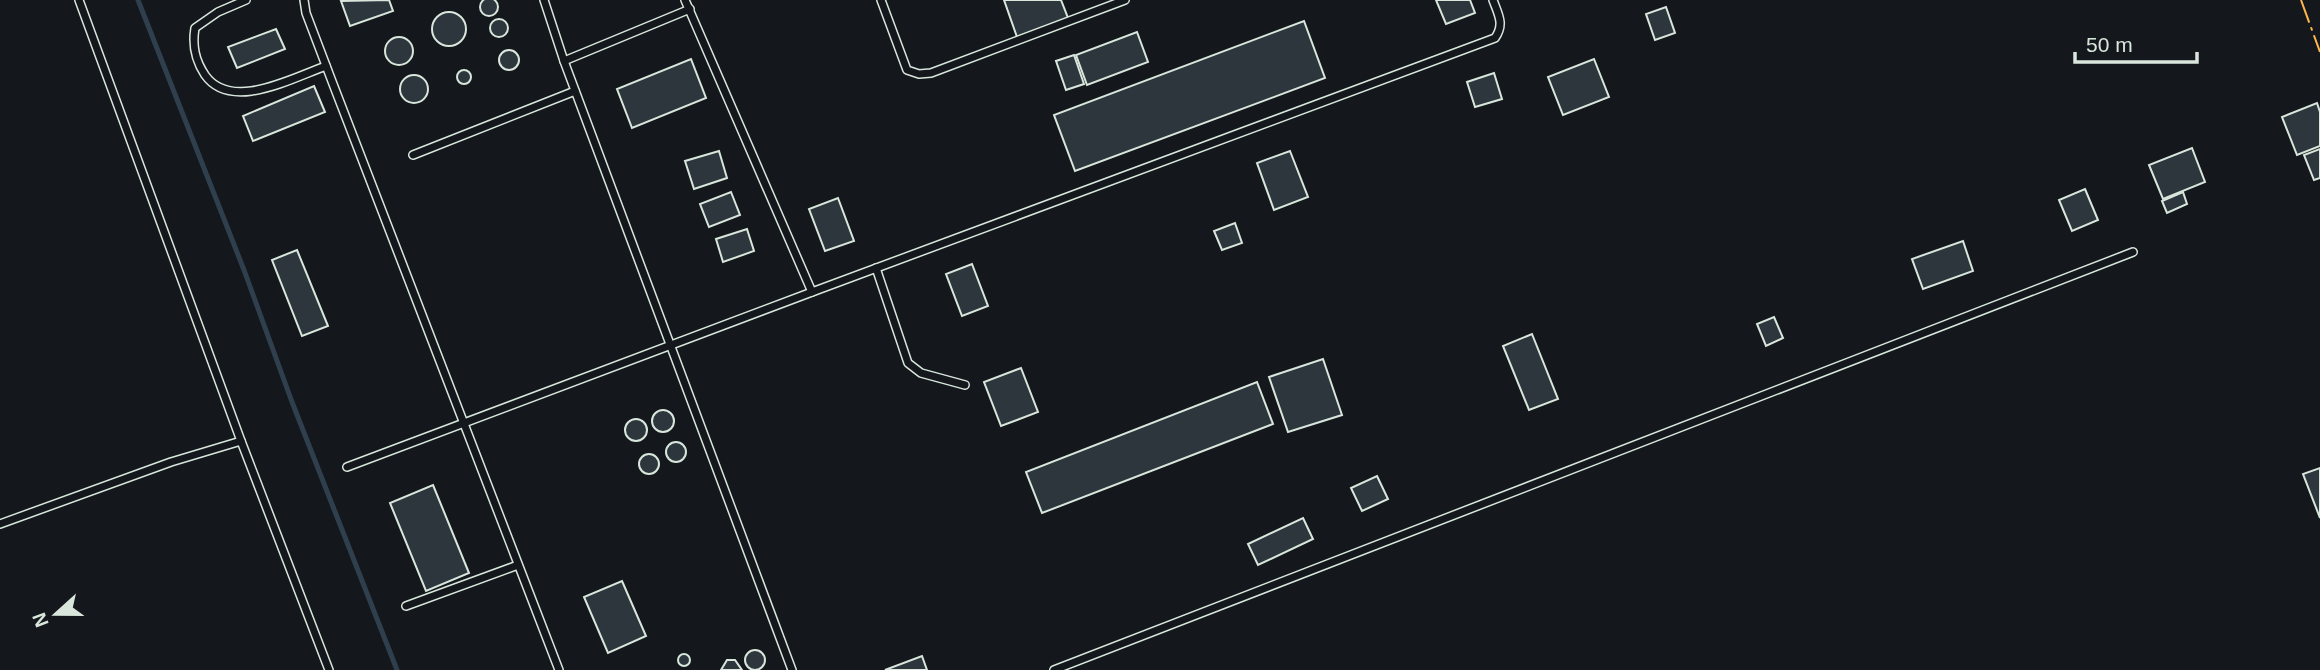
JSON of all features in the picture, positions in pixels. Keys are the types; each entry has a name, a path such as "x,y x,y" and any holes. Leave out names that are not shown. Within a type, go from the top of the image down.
{"lane":[{"path":"79,0 241,441 329,670"},
{"path":"246,0 218,12 195,28 193,43 198,65 211,83 228,92 247,93 326,66"},
{"path":"304,0 306,13 326,66 559,670"},
{"path":"544,0 575,91 792,670"},
{"path":"685,0 812,292"},
{"path":"881,0 907,70 919,74 944,68 1125,0"},
{"path":"347,467 1495,38 1502,22 1493,0"},
{"path":"564,61 690,9"},
{"path":"413,155 575,91"},
{"path":"1054,670 2133,252"},
{"path":"876,268 908,363 921,373 965,385"},
{"path":"0,524 171,462 241,441"},
{"path":"406,606 518,565"}],"building":[{"path":"489,-2 495,1 498,7 495,13 489,16 483,13 480,7 483,1"},
{"path":"389,0 393,11 350,26 341,1"},
{"path":"1004,0 1061,0 1068,18 1017,37"},
{"path":"1436,0 1470,0 1475,13 1446,24"},
{"path":"1666,7 1675,33 1655,40 1646,14"},
{"path":"449,12 461,17 466,29 461,41 449,46 437,41 432,29 437,17"},
{"path":"495,19 503,19 508,28 506,35 495,37 490,32 490,24"},
{"path":"1304,21 1325,78 1075,171 1054,115"},
{"path":"276,29 285,49 237,68 228,47"},
{"path":"1137,32 1148,62 1087,85 1076,55"},
{"path":"399,37 409,41 413,51 409,61 399,65 389,61 385,51 389,41"},
{"path":"509,50 516,53 519,60 516,67 509,70 502,67 499,60 502,53"},
{"path":"1074,55 1084,84 1066,90 1056,61"},
{"path":"691,59 706,98 632,128 617,89"},
{"path":"1594,59 1609,97 1563,115 1548,77"},
{"path":"464,70 469,72 469,82 464,84 459,82 457,77 459,72"},
{"path":"1494,73 1502,99 1475,107 1467,82"},
{"path":"414,75 424,79 428,89 424,99 414,103 404,99 400,89 404,79"},
{"path":"314,86 325,112 253,141 243,116"},
{"path":"2317,103 2320,112 2320,146 2297,155 2282,117"},
{"path":"2192,148 2205,182 2163,199 2149,165"},
{"path":"2320,149 2320,178 2314,180 2304,155"},
{"path":"719,151 727,178 694,189 685,161"},
{"path":"1290,151 1308,197 1274,210 1257,163"},
{"path":"2085,189 2098,220 2072,231 2059,200"},
{"path":"731,192 740,215 709,227 700,204"},
{"path":"2183,192 2187,204 2167,213 2162,201"},
{"path":"838,198 854,241 825,251 809,209"},
{"path":"1235,223 1242,243 1222,250 1214,231"},
{"path":"747,229 754,251 723,262 716,239"},
{"path":"1963,241 1973,271 1923,289 1912,259"},
{"path":"297,250 328,326 302,336 272,260"},
{"path":"972,264 988,306 962,316 946,274"},
{"path":"1774,317 1783,338 1766,346 1757,324"},
{"path":"1532,334 1558,399 1529,410 1503,346"},
{"path":"1323,359 1342,415 1288,432 1269,377"},
{"path":"1021,368 1038,412 1001,426 984,382"},
{"path":"1257,382 1273,424 1042,513 1026,472"},
{"path":"663,410 671,413 674,421 671,429 663,432 655,429 652,421 655,413"},
{"path":"636,419 644,422 647,430 644,438 636,441 628,438 625,430 628,422"},
{"path":"676,442 683,445 686,452 683,459 676,462 669,459 666,452 669,445"},
{"path":"649,454 656,457 659,464 656,471 649,474 642,471 639,464 642,457"},
{"path":"2320,468 2320,518 2303,474"},
{"path":"1377,476 1388,499 1362,511 1351,488"},
{"path":"433,485 469,573 426,591 390,503"},
{"path":"1303,518 1313,539 1258,565 1248,544"},
{"path":"622,581 646,636 608,653 584,597"},
{"path":"755,650 762,653 765,660 762,667 755,670 748,667 745,660 748,653"},
{"path":"684,654 690,660 684,666 678,660"},
{"path":"922,656 927,670 885,670"},
{"path":"727,660 735,660 742,670 721,670"}],"waterway":[{"path":"138,0 397,670"}],"power":[{"path":"2301,0 2320,52"}]}
